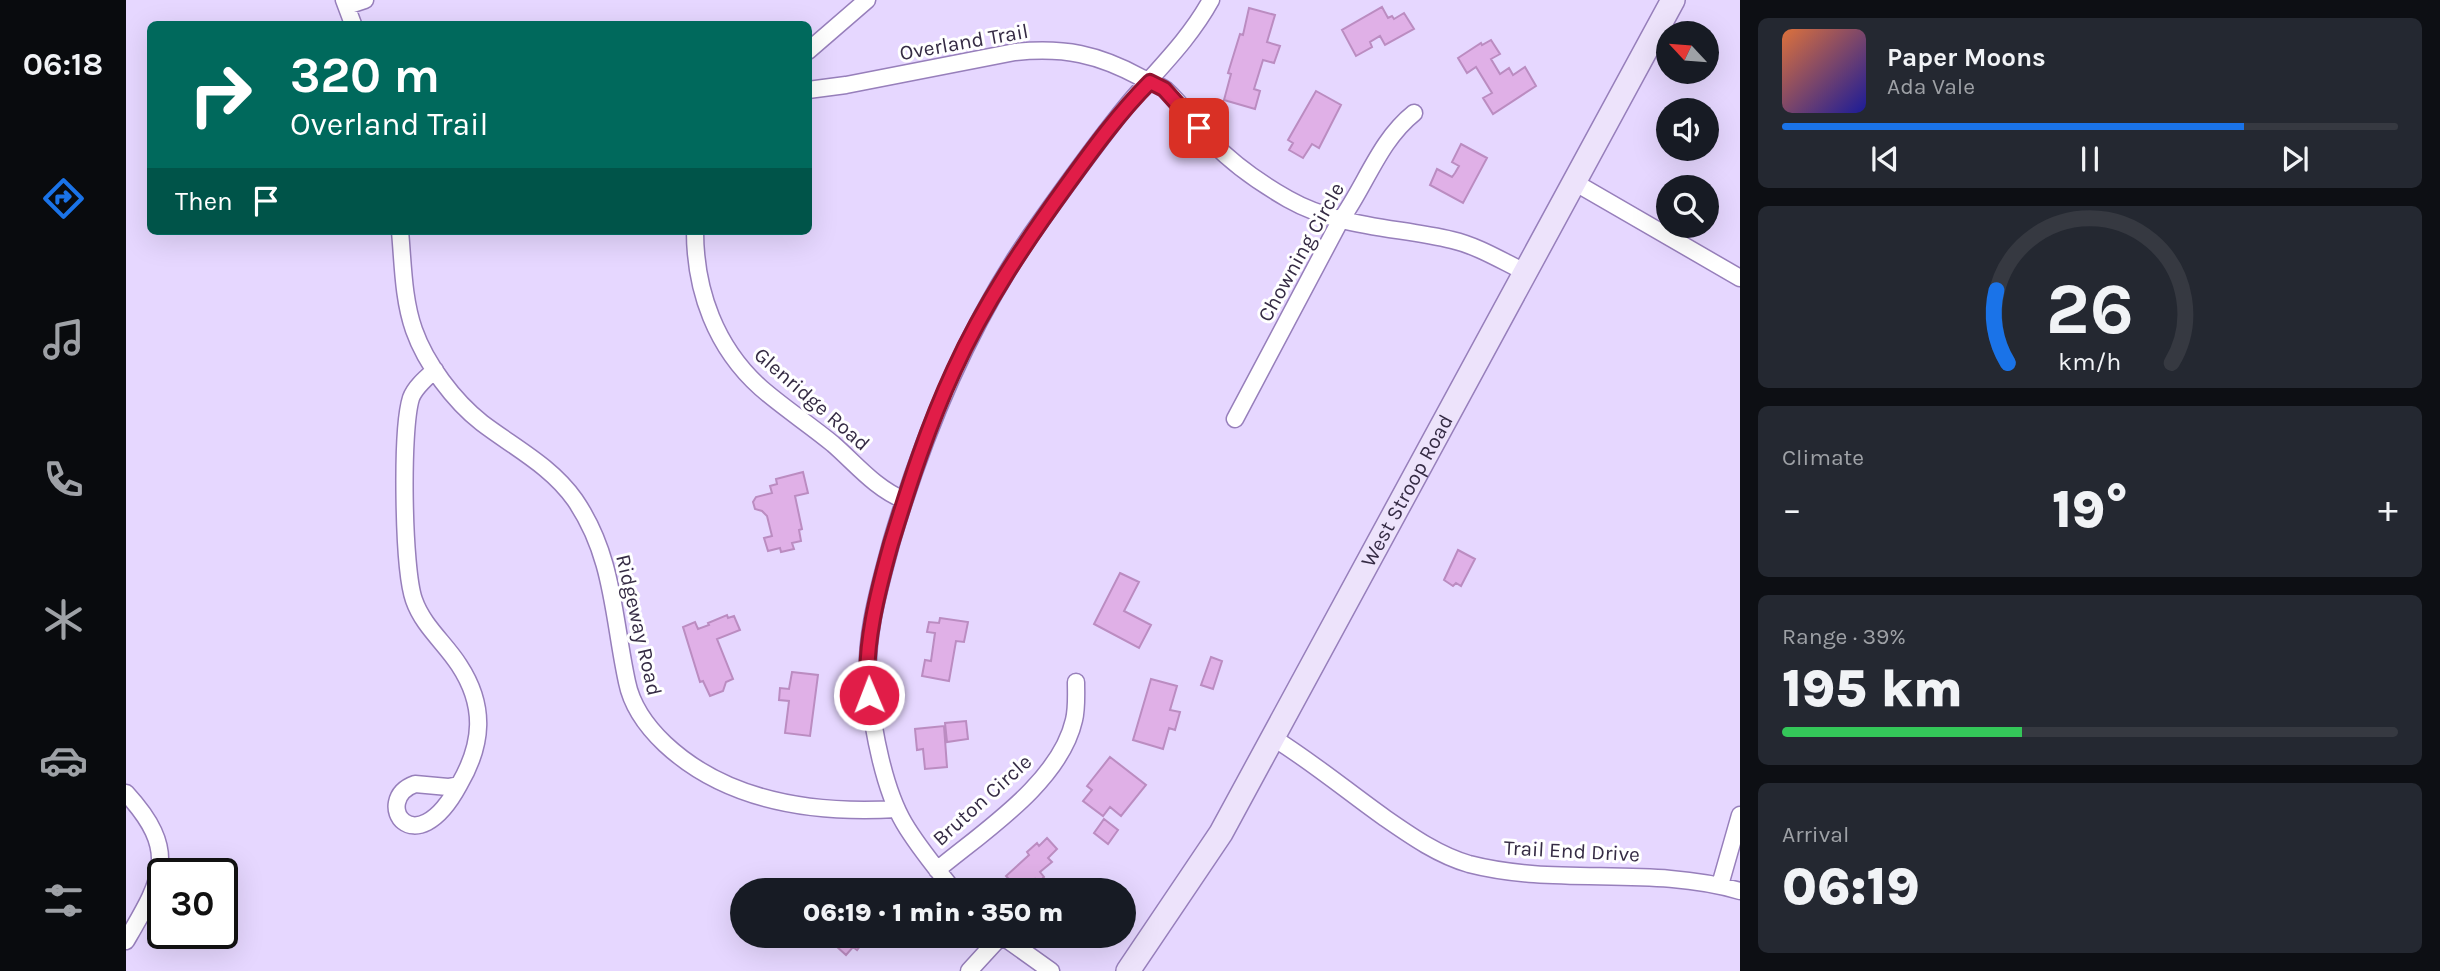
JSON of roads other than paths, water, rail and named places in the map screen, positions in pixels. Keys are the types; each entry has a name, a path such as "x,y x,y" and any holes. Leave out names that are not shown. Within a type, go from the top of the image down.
{"main road":[{"name":"West Stroop Road","path":"1128,971 1221,832 1673,0"}],"street":[{"path":"352,21 346,3 365,0"},
{"path":"812,48 867,0"},
{"path":"943,878 905,825 897,809 872,721 868,690 868,662 880,585 904,500 954,369 1009,268 1077,171 1130,102 1183,43 1212,0"},
{"name":"Overland Trail","path":"812,89 1040,50 1091,55 1116,64 1164,89 1212,142 1260,183 1292,201 1340,221 1399,229 1456,241 1525,272"},
{"name":"Chowning Circle","path":"1235,419 1340,221 1353,203 1388,139 1415,113"},
{"path":"1574,182 1740,278"},
{"name":"Ridgeway Road","path":"400,235 410,314 415,332 435,370 483,424 537,461 560,482 576,501 593,532 603,557 616,609 632,700 652,732 700,772 718,782 752,794 785,803 831,810 897,809"},
{"name":"Glenridge Road","path":"695,235 698,277 705,303 729,352 762,389 834,445 879,487 904,500"},
{"path":"435,370 414,392 408,418 407,571 418,610 459,665 476,701 476,751 459,785"},
{"name":"Bruton Circle","path":"937,870 1022,799 1060,755 1075,718 1076,682"},
{"name":"Trail End Drive","path":"1272,737 1409,834 1456,859 1525,873 1684,878 1740,891"},
{"path":"126,793 148,820 158,839 161,860 158,880 126,941"},
{"path":"1720,885 1740,815"},
{"path":"970,971 991,948"},
{"path":"1019,948 1051,971"}]}
